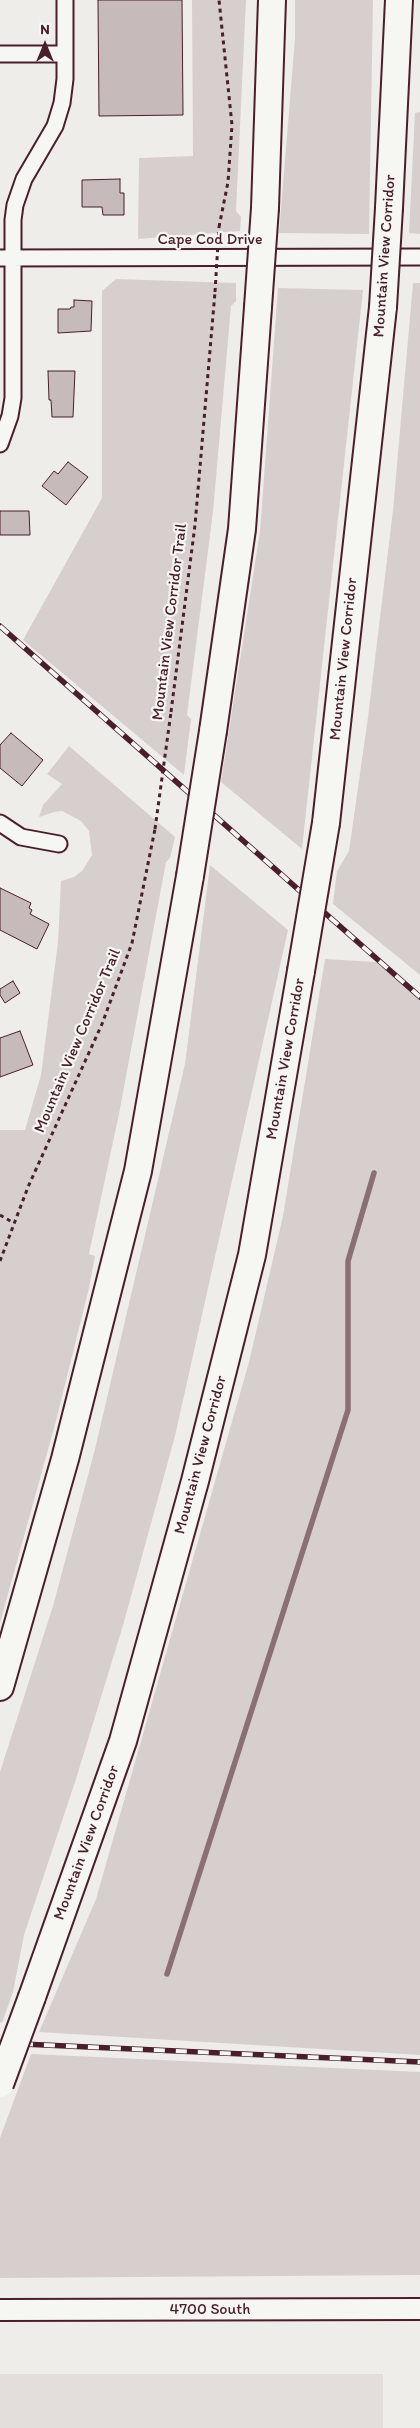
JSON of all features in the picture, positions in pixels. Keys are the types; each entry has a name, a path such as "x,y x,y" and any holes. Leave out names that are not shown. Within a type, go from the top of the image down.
{"highway":[{"path":"0,1687 65,1460 138,1171 190,876 242,529 265,208 272,0"},
{"name":"Mountain View Corridor","path":"0,2084 124,1741 195,1480 252,1255 326,823 383,307 399,0"}],"street":[{"path":"0,444 10,416 12,398 6,258 16,205 24,180 49,137 59,115 64,91 65,0"},
{"path":"0,54 65,54"},
{"name":"Cape Cod Drive","path":"6,258 420,257"},
{"path":"0,823 21,837 59,844"},
{"name":"4700 South","path":"0,2310 420,2309"}],"path":[{"name":"Mountain View Corridor Trail","path":"0,1261 14,1223 102,1024 122,972 132,944 155,829 195,525 219,227 228,182 232,125 219,0"},
{"path":"0,1215 14,1223"}],"shaded area":[{"path":"192,0 246,0 236,211 241,217 240,231 138,239 139,158 193,156"},
{"path":"295,0 373,0 369,234 279,233 295,38"},
{"path":"420,112 420,234 409,233 415,113"},
{"path":"116,279 236,283 236,301 231,306 213,512 187,715 191,719 184,775 23,640 102,498 102,291"},
{"path":"413,283 420,283 420,975 333,904 337,871 349,851 368,717 393,510"},
{"path":"278,288 363,290 302,849 221,782 260,531"},
{"path":"69,746 175,837 170,858 166,862 119,1114 89,1254 95,1256 89,1288 56,1421 0,1623 0,1130 25,1130 41,1075 58,942 61,881 74,877 82,871 92,855 89,831 81,821 62,811 39,817 43,805 62,784 47,774"},
{"path":"210,865 288,930 175,1436 124,1622 76,1779 24,1935 13,1992 2,2023 0,2022 0,1772 53,1606 95,1449 185,1064"},
{"path":"325,959 375,962 420,998 420,2055 39,2032 96,1899 249,1362 283,1216"},
{"path":"31,2054 420,2072 420,2275 0,2278 0,2138"},
{"path":"0,2374 383,2374 383,2428 0,2428"}],"building":[{"path":"98,0 182,0 183,115 99,116"},
{"path":"120,179 120,193 124,193 124,215 103,215 102,207 82,207 82,180"},
{"path":"74,300 92,301 91,331 58,333 58,309 74,307"},
{"path":"48,371 75,371 73,417 52,417 51,400 49,400"},
{"path":"68,462 88,477 66,505 42,486 54,471 58,474"},
{"path":"0,511 29,511 30,535 0,535"},
{"path":"11,733 43,760 22,786 0,768 0,745"},
{"path":"0,888 31,903 29,908 32,910 30,914 49,924 37,949 0,930"},
{"path":"13,981 20,993 5,1003 0,995 0,989"},
{"path":"20,1031 33,1065 0,1077 0,1038"}],"waterway":[{"path":"167,1974 348,1410 348,1261 374,1173"}],"railway":[{"path":"0,626 420,997"},
{"path":"0,2043 420,2062"}]}
